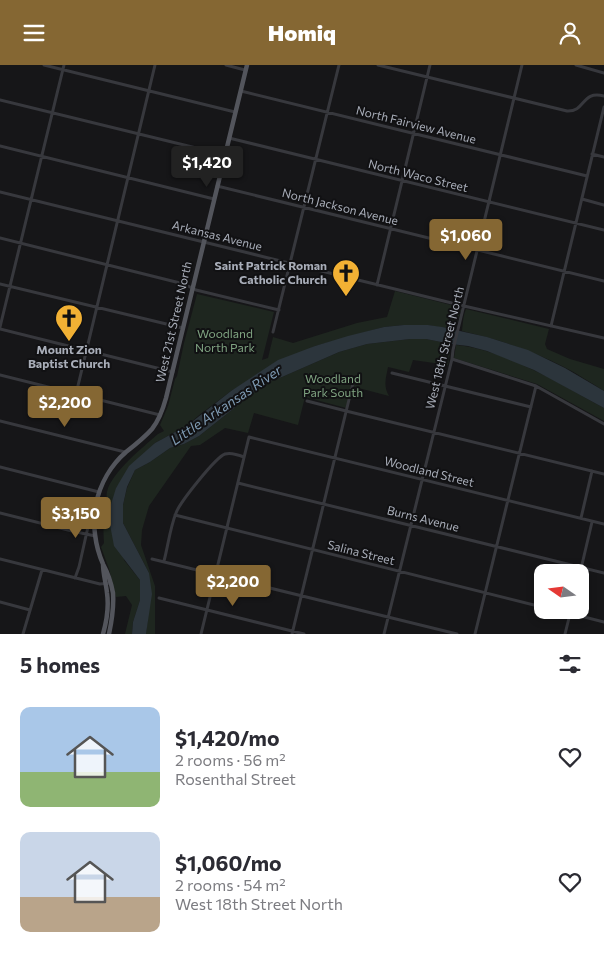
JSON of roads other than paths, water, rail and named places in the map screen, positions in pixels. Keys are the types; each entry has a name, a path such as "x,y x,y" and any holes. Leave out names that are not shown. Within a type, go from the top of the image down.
{"main road":[{"name":"West 21st Street North","path":"108,634 113,617 113,605 103,570 104,564 94,524 99,492 113,466 152,429 160,415 166,398 246,67"},
{"name":"West 21st Street North","path":"103,634 108,613 108,584"}],"street":[{"path":"44,65 63,67 235,112"},
{"path":"76,394 155,65"},
{"path":"226,65 246,67"},
{"path":"273,332 339,65"},
{"path":"378,65 567,111 579,108 584,100 591,95 604,96"},
{"path":"377,285 430,65"},
{"name":"West 18th Street North","path":"384,634 522,65"},
{"path":"576,65 604,73"},
{"path":"63,67 0,328 173,372"},
{"name":"North Fairview Avenue","path":"240,91 587,176"},
{"path":"0,100 225,155"},
{"path":"551,326 604,107"},
{"name":"North Waco Street","path":"229,138 604,229"},
{"path":"0,146 214,199"},
{"path":"592,154 604,157"},
{"name":"North Jackson Avenue","path":"217,186 604,281"},
{"name":"Arkansas Avenue","path":"0,192 541,325 604,338"},
{"path":"582,199 604,205"},
{"path":"0,238 184,283 196,290 279,310"},
{"path":"0,284 183,328"},
{"path":"452,359 536,386 604,424"},
{"path":"392,373 531,407"},
{"path":"0,375 160,415"},
{"path":"293,633 354,379"},
{"path":"475,634 536,386"},
{"path":"307,401 604,474"},
{"path":"0,421 126,453"},
{"name":"Woodland Street","path":"244,457 249,437 604,524"},
{"path":"164,561 177,510 200,478 222,456 229,453 244,457 201,634"},
{"path":"0,467 99,492"},
{"path":"581,518 592,471"},
{"name":"Burns Avenue","path":"238,483 569,564"},
{"path":"0,513 96,536"},
{"path":"75,578 90,518 95,513"},
{"name":"Salina Street","path":"175,515 534,605"},
{"path":"582,564 592,521"},
{"path":"0,559 100,584 108,584"},
{"path":"152,559 457,634"},
{"path":"24,634 42,569"},
{"name":"Burns Avenue","path":"589,569 604,573"},
{"path":"159,598 293,633 304,634"},
{"path":"0,602 30,610"},
{"path":"589,617 604,622"},
{"path":"565,634 568,619"}],"water":[{"name":"Little Arkansas River","path":"404,325 442,327 487,337 528,350 565,368 604,391 604,408 534,370 487,351 426,339 367,344 339,352 267,382 199,436 184,444 170,448 135,470 127,487 123,505 123,523 149,573 152,594 146,634 132,634 133,622 140,600 140,580 114,546 108,514 116,488 129,466 155,443 188,425 231,391 278,360 348,336 384,327"}],"place":[{"name":"Saint Patrick Roman Catholic Church","path":"346,297"},
{"name":"Mount Zion Baptist Church","path":"69,342"}],"park label":[{"name":"Woodland North Park","path":"225,341"},
{"name":"Woodland Park South","path":"333,386"}]}
